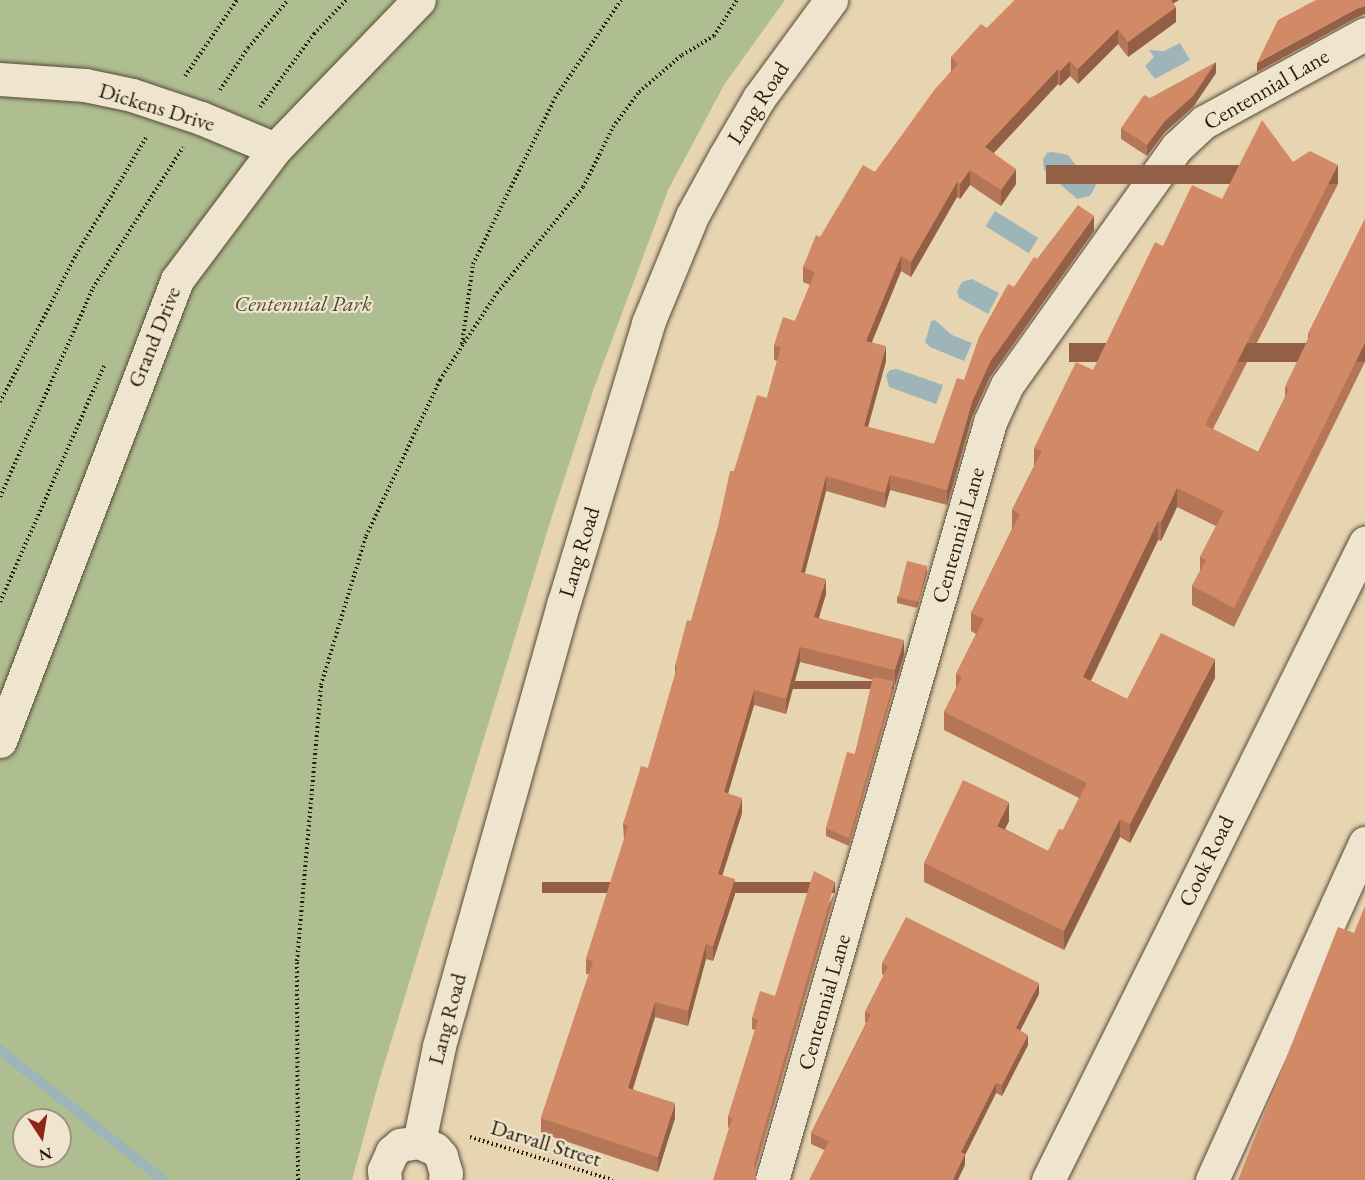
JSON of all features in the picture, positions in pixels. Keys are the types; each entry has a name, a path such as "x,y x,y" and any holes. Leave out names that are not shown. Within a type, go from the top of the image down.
{"street":[{"name":"Grand Drive","path":"0,741 177,280 274,149 419,0"},
{"name":"Lang Road","path":"419,1142 442,1035 564,602 648,323 693,216 724,156 759,98 831,0"},
{"name":"Centennial Lane","path":"772,1180 990,422 1007,386 1177,147 1204,122 1365,34"},
{"name":"Dickens Drive","path":"0,79 84,85 132,95 201,118 274,149"},
{"name":"Cook Road","path":"1048,1180 1365,543"},
{"path":"1212,1180 1365,843"},
{"path":"385,1180 384,1170 392,1152 400,1145 419,1142 435,1149 441,1156 445,1164 445,1180"}],"path":[{"path":"0,402 76,255 165,106 237,0"},
{"path":"0,497 93,288 248,48 288,0"},
{"path":"461,347 472,264 555,98 621,0"},
{"path":"298,1180 297,961 321,685 366,536 440,380 497,293 583,187 614,127 639,92 682,55 714,36 737,0"},
{"name":"Darvall Street","path":"470,1137 613,1180"}],"green space":[{"name":"Centennial Park","path":"0,0 785,0 724,85 668,190 594,388 552,516 379,1081 352,1180 0,1180"}],"water":[{"path":"1180,43 1190,60 1155,79 1145,66 1154,57 1149,50 1164,51"},
{"path":"1047,153 1068,155 1079,169 1092,176 1096,185 1090,196 1077,199 1044,170 1043,159"},
{"path":"995,211 1038,238 1029,253 985,226"},
{"path":"972,279 999,293 988,314 959,298 957,291 962,282"},
{"path":"935,320 952,335 972,343 964,361 930,347 925,342 931,321"},
{"path":"897,369 943,385 936,404 889,387 886,375 890,370"}],"building":[{"path":"1015,0 1171,0 1176,7 1128,42 1118,29 1078,69 1070,61 1060,71 1058,69 985,147 1016,169 1001,190 970,170 960,184 957,182 911,262 901,256 866,341 886,346 864,426 934,444 957,378 964,380 979,337 1008,284 1014,287 1034,257 1037,259 1078,205 1094,216 990,362 972,402 947,490 890,475 885,493 826,476 801,572 826,579 814,617 904,640 895,670 800,647 786,699 754,690 724,792 742,798 718,874 735,879 713,946 706,944 688,1011 655,1002 628,1088 675,1103 658,1157 541,1118 593,961 586,959 628,826 623,824 641,766 648,768 677,667 675,666 687,620 691,621 716,536 730,471 734,471 757,395 767,398 781,347 774,345 783,317 795,321 815,272 803,267 816,235 820,237 863,165 875,172 935,89 958,64 951,57 981,24 987,28"},
{"path":"1316,0 1365,0 1365,6 1257,63 1278,20"},
{"path":"1216,62 1193,96 1164,122 1147,145 1121,128 1144,95 1150,98"},
{"path":"1262,120 1293,162 1310,151 1338,165 1205,425 1258,452 1289,389 1285,387 1310,335 1308,334 1365,219 1365,343 1234,608 1192,586 1206,560 1200,557 1224,511 1177,488 1161,522 1158,521 1083,677 1127,699 1161,633 1215,659 1130,824 1120,819 1064,931 924,863 963,780 1009,802 997,826 1048,851 1059,829 1063,830 1087,783 944,712 962,677 956,674 984,619 971,613 1020,514 1012,510 1042,451 1034,448 1076,362 1093,370 1155,242 1163,246 1192,185 1222,199"},
{"path":"907,561 927,566 918,602 898,597"},
{"path":"873,677 894,681 849,838 826,828 847,752 855,754"},
{"path":"814,871 835,882 754,1164 756,1177 755,1180 713,1180 732,1118 728,1117 758,1020 752,1018 760,991 775,996"},
{"path":"1365,906 1365,1180 1238,1180 1338,927 1354,933"},
{"path":"906,917 1039,983 1016,1028 1028,1035 1002,1085 996,1083 961,1152 965,1154 953,1180 809,1180 829,1141 811,1133 871,1014 865,1012 888,966 882,963"}],"waterway":[{"path":"0,1050 163,1180"}]}
